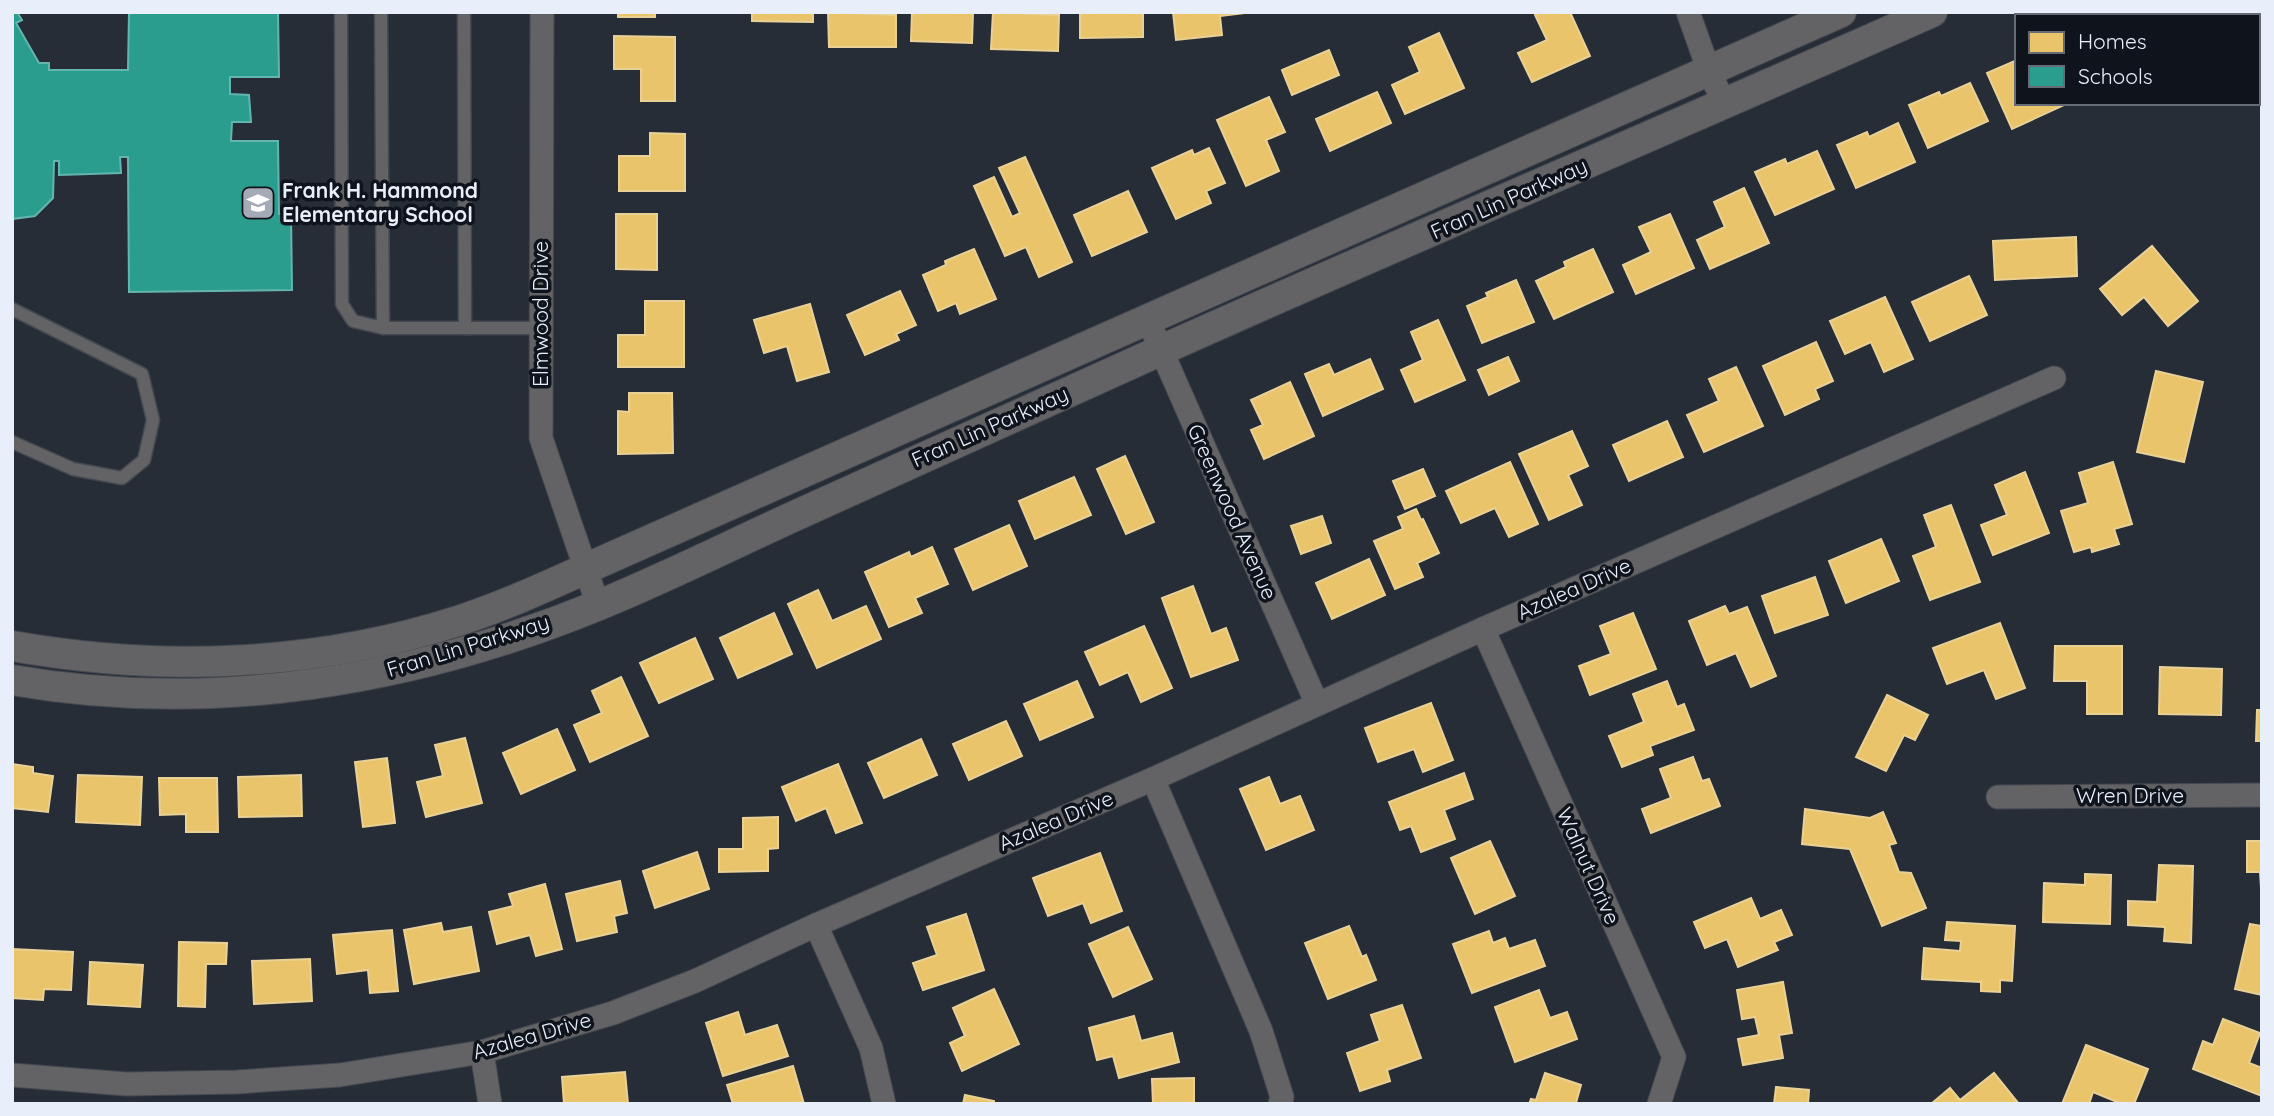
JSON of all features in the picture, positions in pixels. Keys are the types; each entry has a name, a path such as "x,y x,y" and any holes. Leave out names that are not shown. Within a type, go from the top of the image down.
{"street":[{"name":"Elmwood Drive","path":"542,12 541,438 598,605"},
{"path":"1688,12 1709,71 1725,105"},
{"name":"Fran Lin Parkway","path":"12,646 113,661 172,663 278,657 368,644 459,621 585,569 1842,12"},
{"name":"Fran Lin Parkway","path":"12,680 62,689 122,694 232,694 299,687 363,677 448,657 598,605 1161,350 1933,12"},
{"name":"Greenwood Avenue","path":"1148,320 1317,705"},
{"name":"Azalea Drive","path":"12,1075 125,1094 340,1074 482,1052 613,1013 695,981 816,925 1153,779 1483,629 2054,378"},
{"name":"Walnut Drive","path":"1483,629 1674,1057 1659,1104"},
{"path":"1153,779 1261,1031 1282,1097 1280,1104"},
{"name":"Wren Drive","path":"1998,797 2262,795"},
{"path":"816,925 871,1048 884,1104"},
{"path":"482,1052 490,1104"}],"lane":[{"path":"341,12 342,304 353,321 383,328 541,328"},
{"path":"381,12 383,328"},
{"path":"464,12 465,328"},
{"path":"12,309 142,374 153,420 144,460 122,478 73,470 12,442"}],"building: Homes":[{"path":"618,12 655,12 655,17 618,17"},
{"path":"752,12 813,12 813,22 752,21"},
{"path":"828,12 896,15 896,47 829,47"},
{"path":"912,12 973,12 972,43 911,41"},
{"path":"993,12 1059,15 1058,51 991,49"},
{"path":"1080,12 1143,12 1143,37 1080,38"},
{"path":"1173,12 1244,13 1220,16 1222,35 1176,40"},
{"path":"1541,12 1570,12 1590,56 1532,82 1518,53 1547,40 1535,15"},
{"path":"2149,12 2220,14 2150,14"},
{"path":"2262,12 2262,36 2260,14 2234,14"},
{"path":"1439,33 1464,88 1405,114 1392,85 1420,72 1409,47"},
{"path":"614,36 675,37 675,101 641,101 641,69 614,69"},
{"path":"1329,50 1339,75 1292,95 1282,70"},
{"path":"2015,61 2015,105 2064,105 2012,129 1987,73"},
{"path":"1970,83 1988,121 1928,148 1909,105 1939,92 1941,96"},
{"path":"1377,92 1391,123 1330,151 1316,119"},
{"path":"1269,97 1285,132 1266,140 1279,171 1246,186 1217,120"},
{"path":"1898,123 1915,162 1856,188 1837,145 1867,132 1869,137"},
{"path":"650,133 685,134 685,191 619,191 619,156 650,156"},
{"path":"1209,148 1225,183 1206,191 1211,203 1176,219 1152,168 1192,150 1194,155"},
{"path":"1817,151 1834,189 1775,215 1755,172 1785,159 1787,164"},
{"path":"1025,157 1072,262 1039,277 1026,247 1005,256 974,186 994,177 1012,217 1020,213 999,168"},
{"path":"1744,188 1769,243 1710,269 1697,240 1725,227 1714,202"},
{"path":"1128,191 1147,232 1092,256 1074,215"},
{"path":"616,214 657,214 657,270 616,269"},
{"path":"1670,214 1694,268 1636,294 1623,265 1651,252 1639,227"},
{"path":"2076,237 2077,276 1995,280 1993,241"},
{"path":"2152,246 2198,301 2168,326 2144,297 2122,315 2100,289"},
{"path":"974,249 996,299 960,314 956,303 938,311 923,275 946,265 945,261"},
{"path":"1593,249 1613,292 1554,319 1536,281 1566,267 1564,262"},
{"path":"1969,276 1987,315 1930,341 1912,302"},
{"path":"1516,280 1534,322 1482,343 1467,306 1488,297 1486,293"},
{"path":"900,291 916,325 896,334 899,340 865,355 847,315"},
{"path":"1885,297 1913,359 1884,372 1871,342 1845,354 1830,321"},
{"path":"645,301 684,301 684,367 618,367 618,335 645,335"},
{"path":"810,304 829,372 797,381 787,346 764,353 754,320"},
{"path":"1438,320 1465,380 1415,402 1401,370 1423,360 1411,332"},
{"path":"1816,342 1833,381 1815,389 1819,399 1785,415 1763,366"},
{"path":"1508,357 1519,381 1489,395 1478,370"},
{"path":"1370,359 1383,389 1323,416 1305,374 1329,364 1334,375"},
{"path":"1736,367 1763,426 1704,452 1687,415 1719,401 1709,379"},
{"path":"2156,371 2203,382 2184,462 2137,452"},
{"path":"1290,382 1314,436 1264,459 1251,430 1263,425 1251,400"},
{"path":"629,393 672,393 673,453 618,454 618,411 629,412"},
{"path":"1667,421 1683,457 1629,481 1613,445"},
{"path":"1572,431 1588,466 1568,475 1582,505 1549,520 1519,454"},
{"path":"1125,456 1154,522 1126,534 1097,469"},
{"path":"1510,462 1538,524 1509,537 1495,508 1461,523 1446,491"},
{"path":"2113,462 2132,524 2114,529 2119,544 2092,552 2091,547 2074,552 2061,511 2088,503 2079,473"},
{"path":"1423,469 1435,496 1405,509 1393,481"},
{"path":"2025,472 2049,533 1993,555 1981,525 2007,515 1995,485"},
{"path":"1074,477 1091,515 1035,539 1019,501"},
{"path":"1951,505 1980,582 1930,600 1913,556 1936,547 1924,515"},
{"path":"1416,509 1439,553 1417,563 1423,577 1395,589 1374,541 1403,529 1398,517"},
{"path":"1322,516 1331,543 1301,554 1291,526"},
{"path":"1009,525 1027,566 973,590 955,549"},
{"path":"1881,539 1899,581 1846,603 1829,561"},
{"path":"932,547 948,584 915,598 922,613 889,627 865,572 909,552 911,557"},
{"path":"1369,559 1385,595 1332,619 1316,583"},
{"path":"1815,577 1828,615 1775,633 1762,596"},
{"path":"1193,586 1211,634 1226,628 1238,660 1191,677 1162,598"},
{"path":"818,590 832,621 866,606 881,639 817,668 788,604"},
{"path":"1725,606 1729,614 1747,607 1776,676 1751,687 1736,653 1707,665 1689,621"},
{"path":"774,613 792,654 738,678 720,638"},
{"path":"1633,613 1656,669 1590,695 1579,666 1611,654 1600,626"},
{"path":"2000,623 2025,688 1996,699 1984,670 1947,684 1933,648"},
{"path":"1144,626 1172,688 1141,702 1128,672 1100,685 1085,652"},
{"path":"695,638 713,679 659,703 640,663"},
{"path":"2055,646 2122,646 2122,714 2087,714 2087,681 2054,681"},
{"path":"2160,667 2222,669 2221,715 2159,714"},
{"path":"621,677 648,736 590,762 574,725 602,713 592,691"},
{"path":"1077,681 1093,717 1040,740 1024,704"},
{"path":"1667,681 1677,707 1684,704 1694,730 1650,746 1653,755 1622,767 1609,736 1644,722 1633,694"},
{"path":"1887,695 1928,715 1915,740 1904,735 1886,771 1856,757"},
{"path":"1431,703 1453,760 1423,772 1414,749 1378,762 1365,728"},
{"path":"2257,710 2262,710 2262,741 2256,741"},
{"path":"1006,721 1022,756 969,780 953,744"},
{"path":"557,729 575,770 521,794 503,753"},
{"path":"465,738 482,803 426,817 417,782 443,776 435,745"},
{"path":"921,739 937,775 884,798 868,763"},
{"path":"1693,757 1702,781 1709,779 1720,806 1651,833 1642,809 1671,798 1660,769"},
{"path":"387,758 395,823 363,827 355,762"},
{"path":"12,764 33,767 33,773 53,776 48,812 12,808"},
{"path":"838,764 862,823 836,833 826,808 796,821 782,787"},
{"path":"1464,773 1473,799 1444,810 1455,839 1421,852 1411,826 1400,830 1389,802"},
{"path":"78,775 142,777 140,825 76,822"},
{"path":"301,775 302,816 239,817 238,777"},
{"path":"1269,777 1280,804 1300,796 1314,830 1266,850 1240,789"},
{"path":"159,778 217,778 218,832 186,832 186,814 160,815"},
{"path":"1805,809 1870,818 1883,812 1896,843 1889,845 1899,872 1911,873 1926,908 1882,926 1850,849 1802,844"},
{"path":"778,817 778,848 768,849 768,871 719,872 719,849 743,849 743,818"},
{"path":"1490,841 1515,896 1475,914 1451,858"},
{"path":"2247,841 2262,841 2262,904 2260,872 2247,872"},
{"path":"697,852 709,889 655,908 643,871"},
{"path":"1100,853 1122,911 1091,923 1083,903 1048,916 1033,878"},
{"path":"2159,865 2193,866 2191,943 2164,941 2165,927 2128,925 2128,901 2157,902"},
{"path":"2085,874 2111,875 2110,924 2043,922 2044,883 2085,885"},
{"path":"620,881 627,913 614,916 617,932 577,941 566,894"},
{"path":"545,884 562,949 536,956 530,935 497,944 489,912 513,906 509,894"},
{"path":"1751,898 1760,919 1781,910 1792,935 1774,942 1778,950 1738,967 1727,939 1705,948 1694,922"},
{"path":"966,914 984,970 923,990 913,963 937,955 927,927"},
{"path":"1947,922 2015,926 2012,981 2000,980 2000,992 1981,991 1981,982 1922,979 1924,948 1960,951 1961,941 1945,940"},
{"path":"441,923 443,932 471,927 479,971 414,984 404,930"},
{"path":"2250,924 2262,926 2262,995 2235,989"},
{"path":"1349,926 1362,957 1366,955 1376,980 1328,999 1305,943"},
{"path":"1128,927 1152,979 1113,997 1089,944"},
{"path":"392,930 398,991 370,993 368,970 337,974 333,935"},
{"path":"1489,931 1493,943 1505,938 1509,949 1535,940 1545,966 1472,993 1453,944"},
{"path":"179,942 227,943 226,964 206,964 205,1007 178,1006"},
{"path":"12,949 73,952 71,990 44,989 43,1000 12,998"},
{"path":"310,959 312,1001 254,1004 252,961"},
{"path":"90,962 143,965 140,1007 88,1004"},
{"path":"1783,982 1792,1033 1779,1035 1783,1058 1743,1065 1738,1039 1759,1035 1755,1017 1742,1019 1737,990"},
{"path":"994,989 1019,1044 962,1071 950,1043 965,1036 953,1008"},
{"path":"1539,990 1550,1018 1567,1012 1577,1039 1515,1062 1495,1007"},
{"path":"1402,1005 1421,1058 1387,1070 1390,1081 1360,1091 1347,1053 1380,1041 1371,1015"},
{"path":"738,1012 745,1035 777,1025 788,1056 723,1076 706,1023"},
{"path":"1134,1016 1141,1041 1172,1033 1179,1062 1119,1078 1113,1056 1097,1060 1089,1028"},
{"path":"2223,1019 2260,1033 2249,1063 2262,1068 2262,1096 2193,1069 2203,1041 2213,1045"},
{"path":"2086,1045 2148,1069 2134,1104 2122,1104 2093,1092 2089,1104 2062,1104"},
{"path":"793,1066 804,1104 733,1104 727,1085"},
{"path":"625,1072 628,1104 564,1104 562,1077"},
{"path":"1545,1073 1581,1085 1576,1103 1578,1104 1529,1104 1531,1099 1536,1100"},
{"path":"1994,1073 2019,1104 1931,1104 1950,1088 1960,1100"},
{"path":"1194,1078 1194,1104 1153,1104 1152,1079"},
{"path":"1776,1087 1809,1090 1808,1104 1774,1104"},
{"path":"965,1095 994,1101 994,1104 963,1104"}],"building: Schools":[{"path":"12,12 17,12 22,20 16,23 39,63 49,63 49,70 128,70 129,12 278,12 279,77 230,77 230,94 249,95 251,122 232,122 231,141 278,141 279,214 291,214 292,290 129,292 128,157 120,157 121,173 59,175 59,161 54,161 53,198 35,216 12,219"}],"place":[{"name":"Frank H. Hammond Elementary School","path":"258,203"}]}
